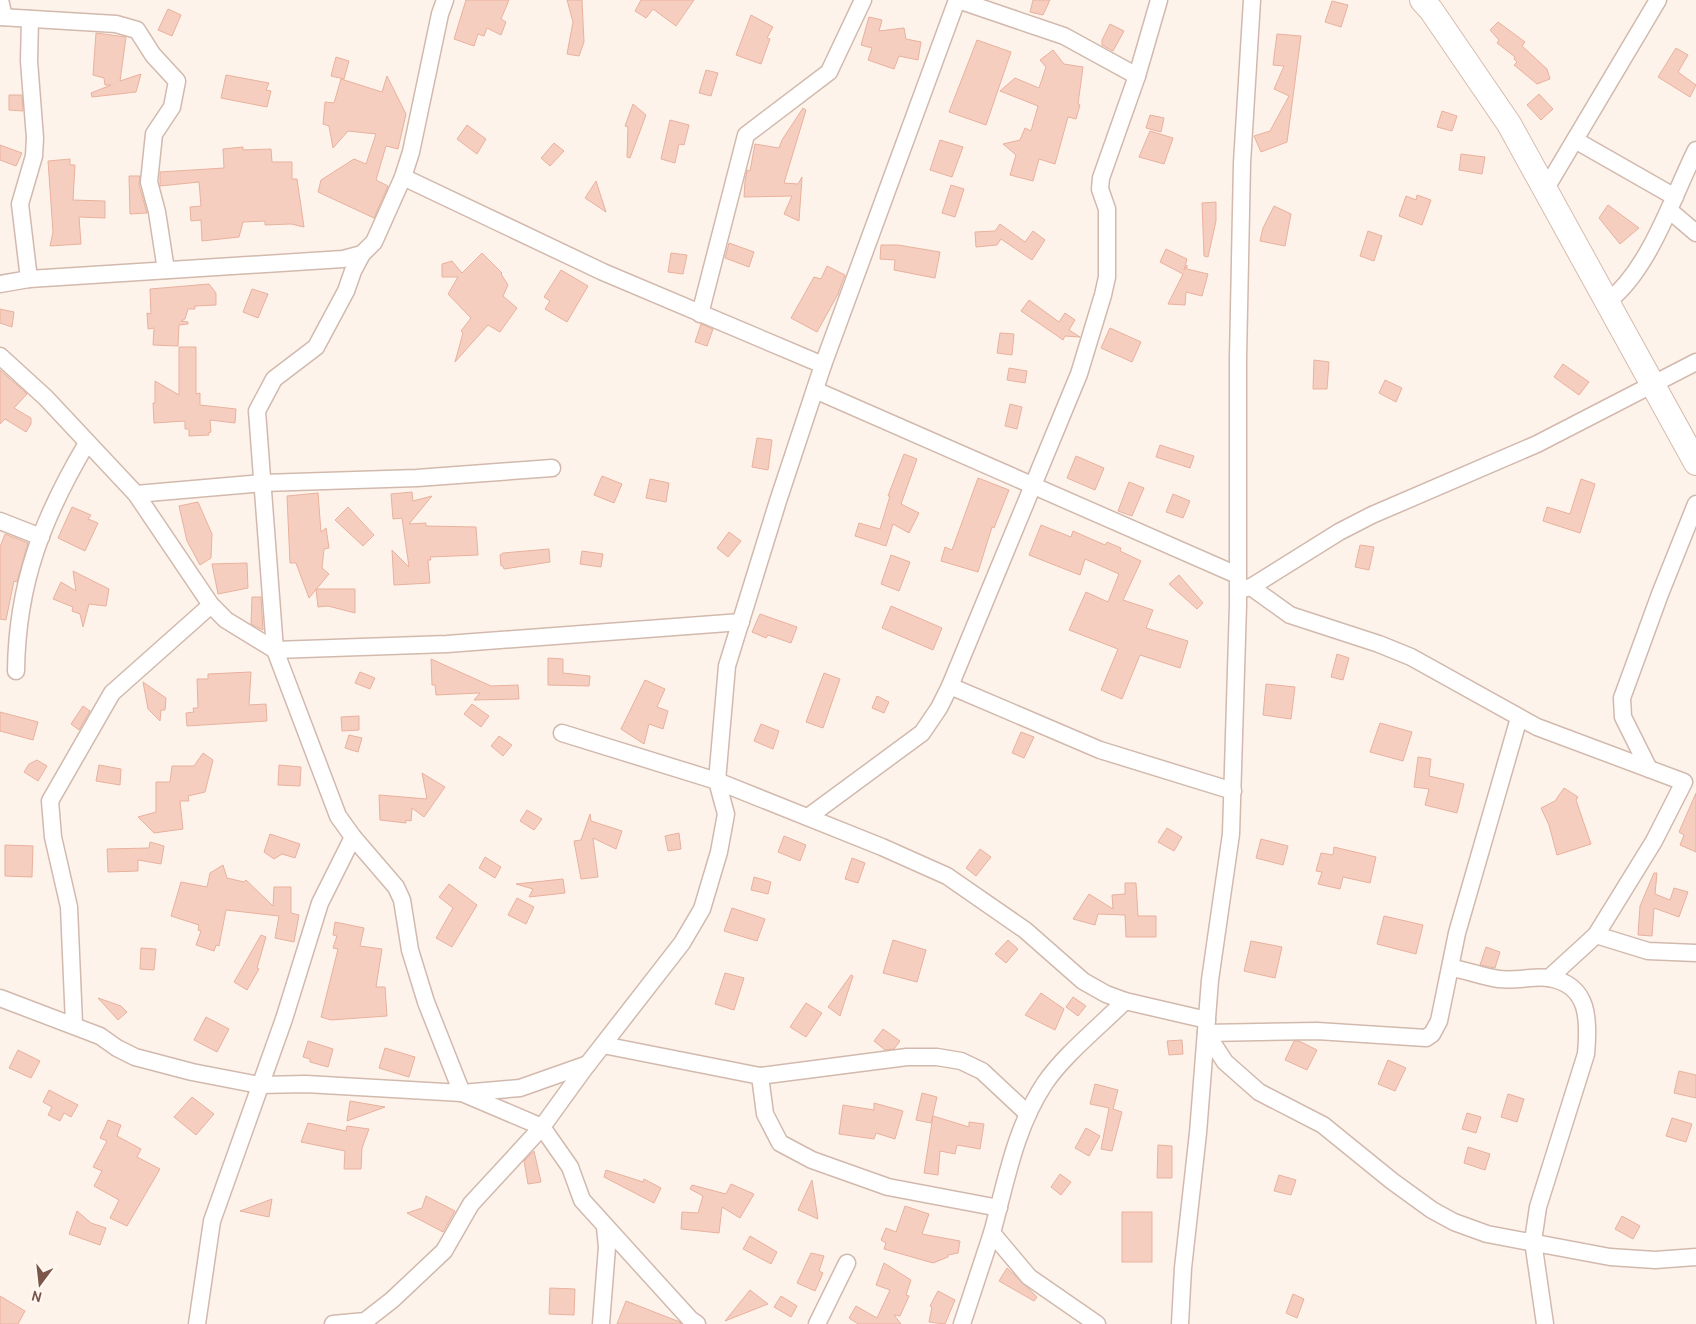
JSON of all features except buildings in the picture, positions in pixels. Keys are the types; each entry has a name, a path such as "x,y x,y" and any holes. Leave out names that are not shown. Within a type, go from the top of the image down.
{"main road":[{"path":"1422,0 1431,10 1509,124 1696,463"}],"street":[{"path":"0,0 2,17 116,24 137,30 153,55 176,81 172,107 154,134 149,182 157,212 166,270"},
{"path":"445,0 440,14 413,142 403,177 374,242 362,254 353,271 346,292 316,347 274,379 257,411 275,650 332,802 353,838 396,887 402,900 413,959 426,1002 462,1093 542,1127 570,1167 582,1200 690,1319 697,1324"},
{"path":"700,314 746,135 830,72 863,0"},
{"path":"333,1324 364,1320 392,1300 444,1251 471,1204 542,1127 588,1064 682,943 702,909 719,852 726,814 717,781 727,666 823,365 958,0 1064,36 1137,76"},
{"path":"808,817 922,734 939,708 950,686 1079,374 1107,278 1107,209 1100,189 1101,178 1137,76 1159,0"},
{"path":"1180,1324 1182,1268 1198,1133 1210,980 1231,834 1242,584 1242,163 1252,0"},
{"path":"1545,190 1658,0"},
{"path":"29,279 20,204 34,156 35,138 28,61 30,19"},
{"path":"1575,140 1672,204 1696,233"},
{"path":"1607,302 1625,284 1644,256 1672,204 1696,150"},
{"path":"403,177 603,272 823,365"},
{"path":"0,284 29,279 343,259 362,254"},
{"path":"0,356 46,398 136,494 211,605 226,620 275,650 447,644 741,622"},
{"path":"1242,584 1372,515 1537,444 1696,362"},
{"path":"815,390 924,436 1242,584 1290,615 1380,644 1411,657 1537,727 1684,782 1642,862 1596,935 1549,978"},
{"path":"16,671 17,628 25,582 41,537 65,481 87,442"},
{"path":"136,494 263,483 417,478 552,468"},
{"path":"1649,769 1623,717 1622,698 1696,504"},
{"path":"0,521 41,537"},
{"path":"74,1024 69,907 53,837 50,801 112,693 211,605"},
{"path":"950,686 1100,750 1232,790"},
{"path":"562,733 717,781 947,876 1025,930 1083,980 1106,994 1125,1001 1207,1026 1426,1038 1432,1034 1439,1021 1457,933 1519,718"},
{"path":"197,1324 212,1221 284,1019 320,903 353,838"},
{"path":"1596,935 1648,951 1696,954"},
{"path":"1451,968 1498,979 1549,978 1574,988 1583,999 1588,1035 1586,1054 1538,1207 1533,1241 1545,1324"},
{"path":"0,998 74,1024 100,1036 117,1048 135,1057 259,1085 306,1084 462,1093 520,1088 588,1064"},
{"path":"962,1324 992,1233 1010,1165 1028,1114 1046,1083 1057,1070 1125,1001"},
{"path":"1207,1026 1225,1062 1259,1092 1323,1125 1392,1181 1432,1210 1454,1222 1487,1234 1533,1241 1610,1257 1655,1260 1696,1258"},
{"path":"603,1045 760,1076 907,1057 962,1061 982,1071 1028,1114"},
{"path":"760,1076 765,1114 780,1143 812,1160 888,1186 999,1208"},
{"path":"601,1324 608,1247 605,1226"},
{"path":"992,1233 1029,1277 1097,1324"},
{"path":"817,1324 847,1263"}]}
